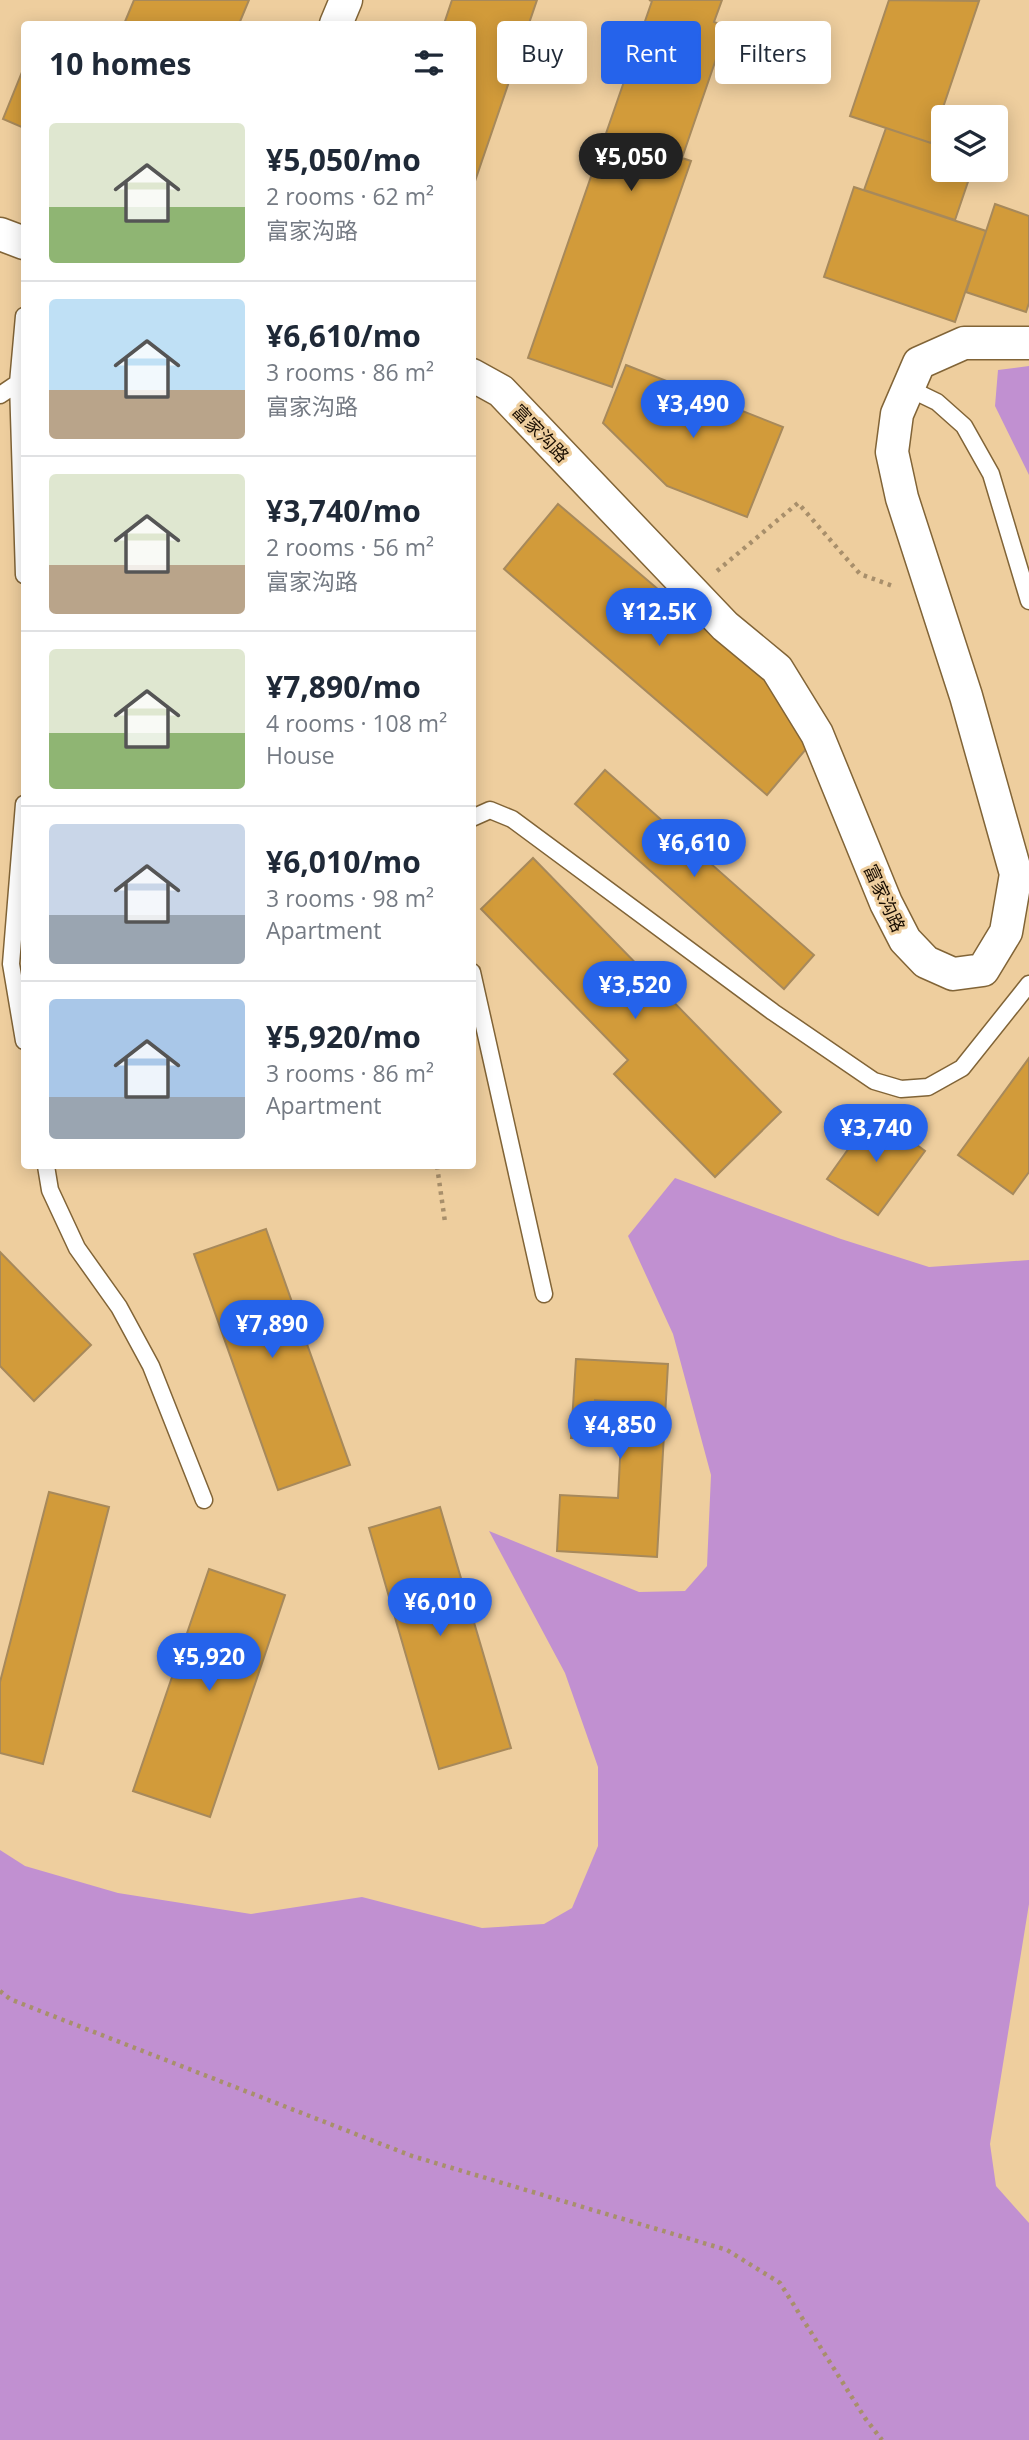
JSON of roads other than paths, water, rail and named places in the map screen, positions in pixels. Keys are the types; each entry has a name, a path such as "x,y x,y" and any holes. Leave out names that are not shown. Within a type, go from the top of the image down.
{"street":[{"path":"338,21 346,0"},
{"path":"0,234 21,242"},
{"name":"富家沟路","path":"476,377 501,391 725,626 777,668 817,734 881,891 905,940 926,962 953,974 983,970 1006,932 1016,874 937,602 902,498 892,452 897,414 919,363 964,343 1029,343"}],"lane":[{"path":"21,350 18,383 21,480"},
{"path":"0,395 18,383"},
{"path":"908,388 937,402 964,426 991,474 1029,601"},
{"path":"476,816 491,810 512,819 773,1013 874,1081 901,1089 928,1087 962,1068 1029,985"},
{"path":"21,841 11,964 21,1023"},
{"path":"476,990 544,1294"},
{"path":"46,1169 50,1190 77,1248 118,1307 151,1366 204,1500"}]}
